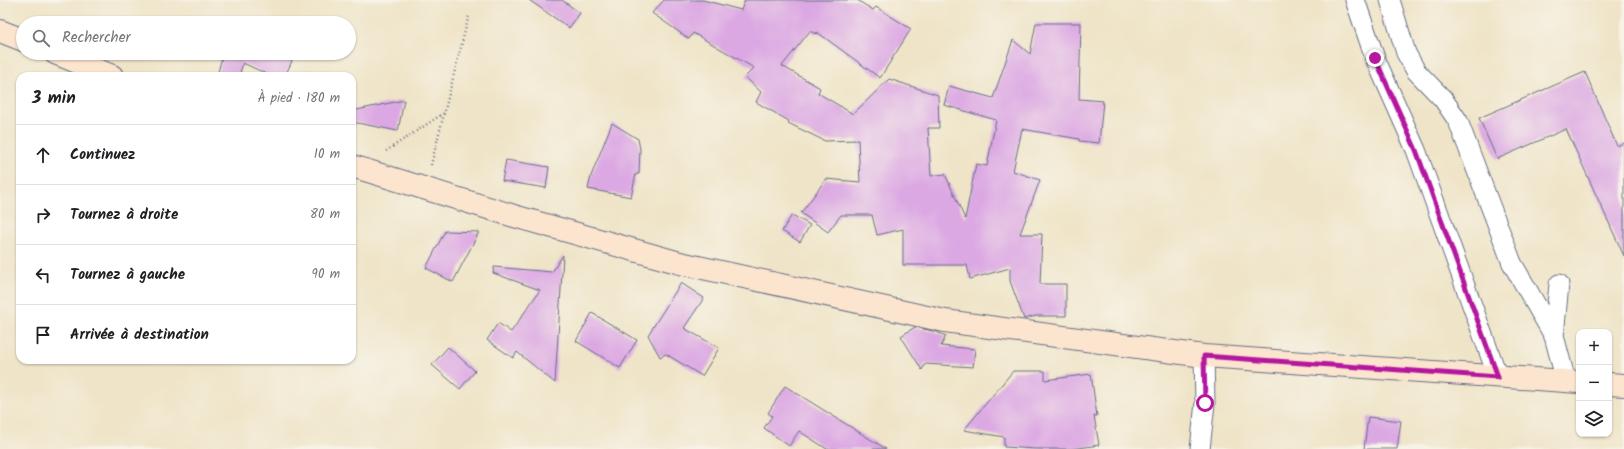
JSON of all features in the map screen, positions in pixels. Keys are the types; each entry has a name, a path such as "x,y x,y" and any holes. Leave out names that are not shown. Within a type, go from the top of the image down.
{"main road":[{"path":"0,31 16,37"},
{"path":"72,60 102,72"},
{"path":"356,167 514,216 680,263 945,321 1204,356 1573,382"},
{"path":"1612,384 1624,385"}],"street":[{"path":"1356,0 1375,58 1416,150 1498,377"},
{"path":"1390,0 1406,53 1416,71 1443,99 1458,120 1512,263 1554,336 1573,382"},
{"path":"1554,336 1559,284"},
{"path":"1200,449 1205,403 1204,356"}],"path":[{"path":"425,189 469,15"},
{"path":"356,167 444,113"}],"building":[{"path":"529,0 562,0 580,13 569,28"},
{"path":"664,0 703,0 741,10 745,0 857,0 873,10 876,7 911,29 880,78 817,32 816,34 810,31 782,66 820,88 818,93 853,114 889,79 938,95 939,128 928,128 931,176 945,174 965,219 976,164 987,166 996,120 944,105 949,86 993,98 1013,40 1030,54 1036,23 1081,23 1079,99 1103,101 1099,143 1079,141 1079,139 1022,129 1013,171 1040,180 1020,234 1042,234 1040,284 1066,284 1066,316 1036,316 1024,319 1010,281 1010,268 970,279 967,265 903,265 903,229 877,235 872,215 841,215 828,232 801,213 826,179 860,182 858,140 825,141 788,123 789,121 756,102 761,92 745,77 754,68 693,33 689,39 652,13"},
{"path":"221,60 292,61 287,72 262,72 243,63 240,72 218,72"},
{"path":"1585,72 1617,146 1624,143 1624,256 1566,129 1497,159 1479,118"},
{"path":"404,100 398,131 356,123 356,110"},
{"path":"612,123 638,139 640,149 639,174 636,174 631,197 588,189 591,176"},
{"path":"506,160 549,167 546,188 502,181"},
{"path":"792,215 810,225 800,242 782,231"},
{"path":"445,231 479,232 453,282 426,268"},
{"path":"563,255 555,383 517,352 513,358 487,340 498,323 511,332 540,290 493,273 494,267 552,272"},
{"path":"681,283 704,298 684,328 719,348 702,376 666,354 660,357 648,335"},
{"path":"592,313 637,340 620,368 576,341"},
{"path":"915,327 937,332 946,336 941,346 975,349 973,367 925,364 922,370 901,336"},
{"path":"448,347 475,371 460,389 432,365"},
{"path":"1013,371 1045,371 1045,380 1091,374 1097,416 1094,416 1099,445 1072,449 1004,447 1004,437 964,430"},
{"path":"785,386 886,449 827,449 799,431 789,446 764,428 772,416 768,413"},
{"path":"1368,417 1401,421 1397,449 1364,449"}],"route":[{"path":"1205,403 1204,356 1498,377 1416,150 1375,58"}]}
